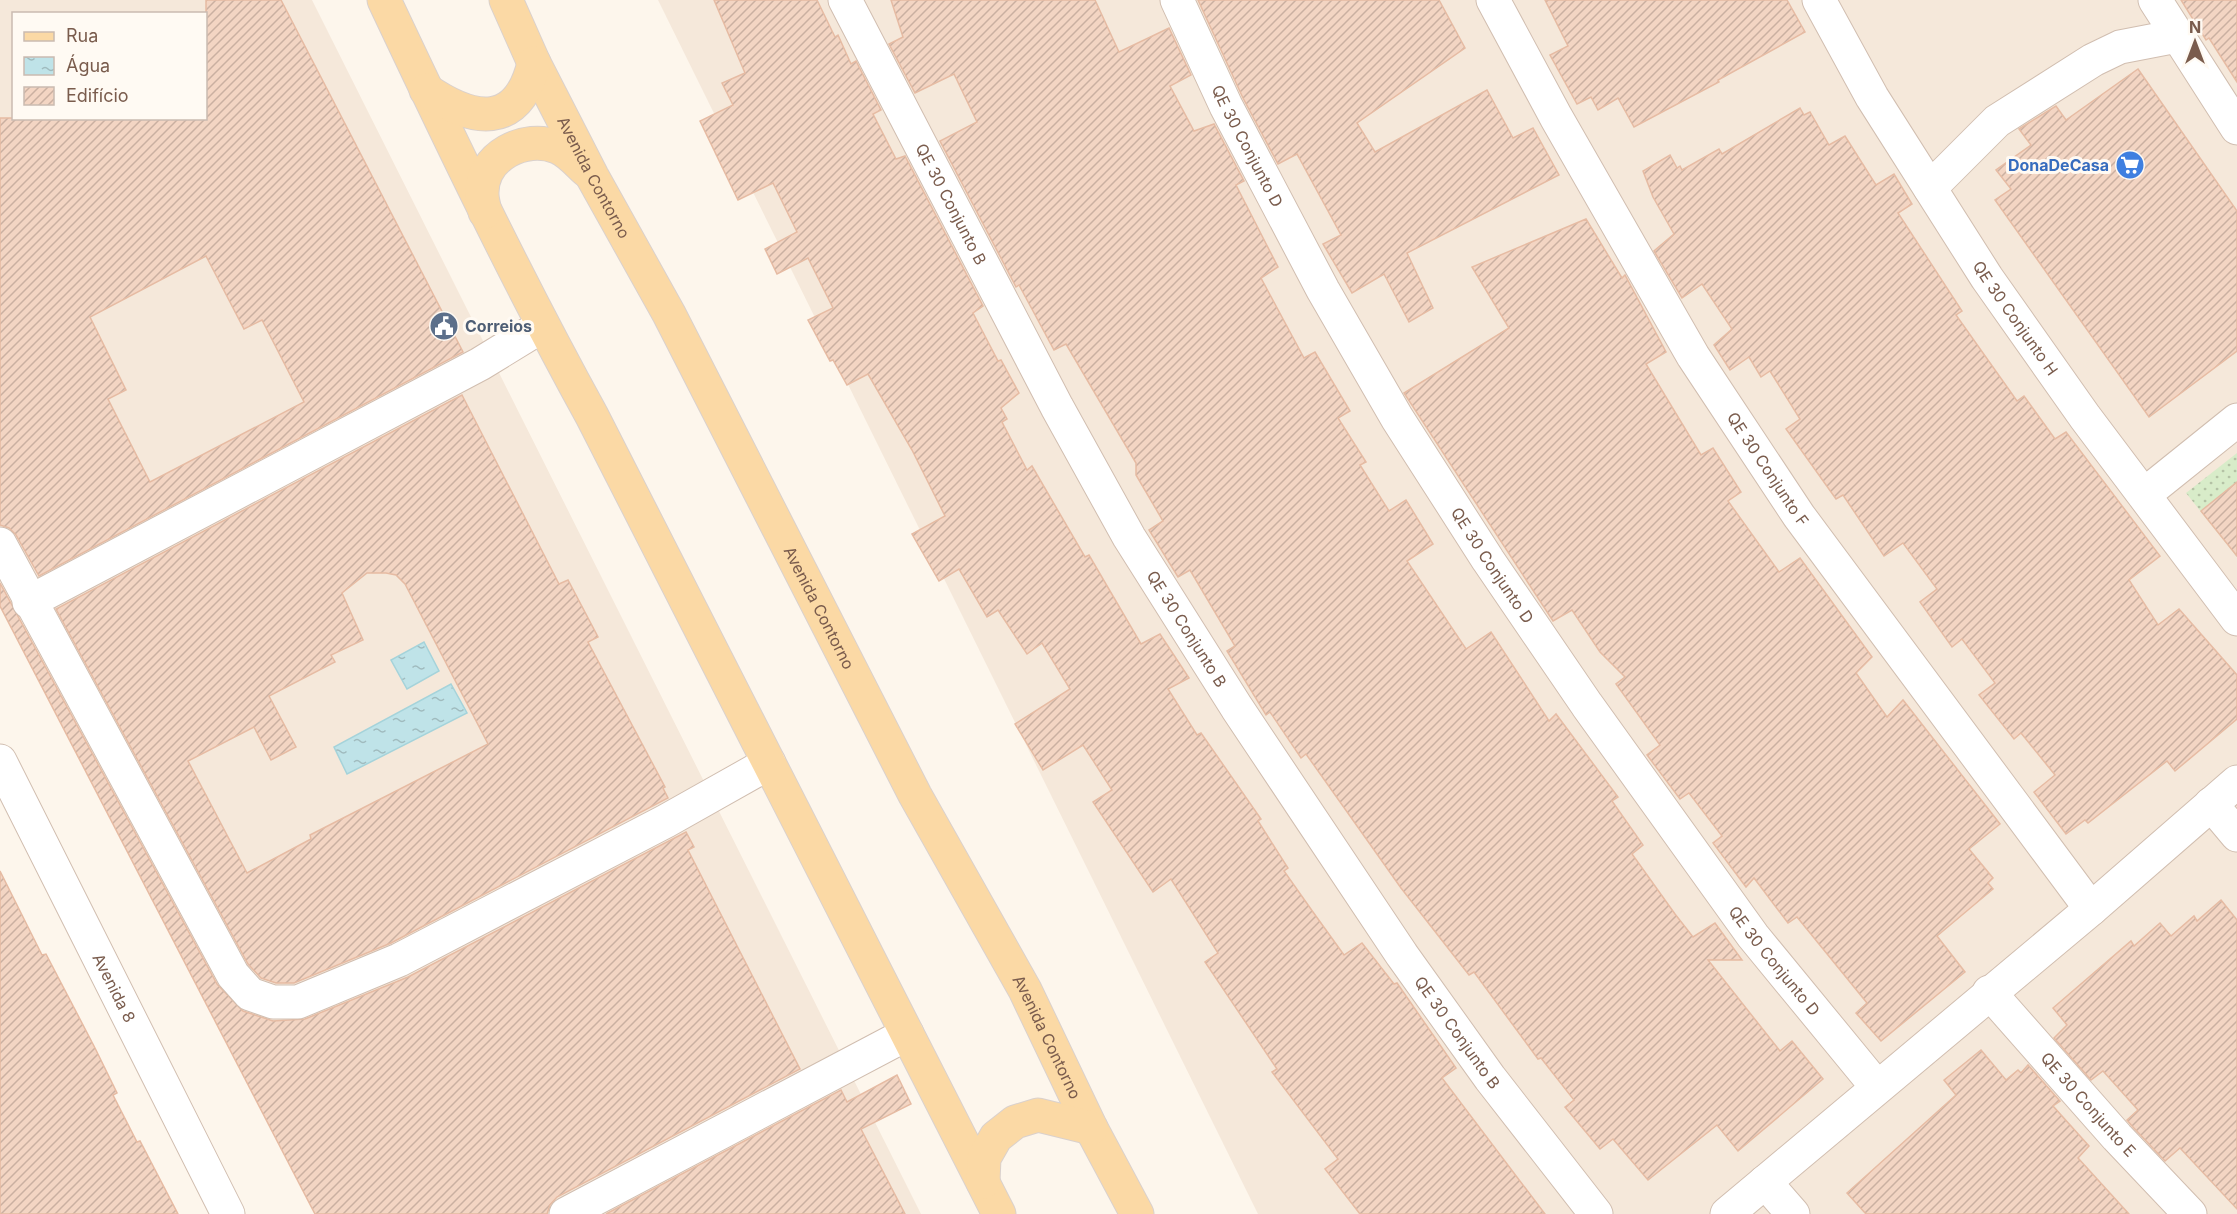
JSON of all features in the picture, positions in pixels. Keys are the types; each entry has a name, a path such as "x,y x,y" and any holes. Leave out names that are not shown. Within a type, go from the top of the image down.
{"main road":[{"path":"384,0 485,213 542,326 592,416 999,1214"},
{"name":"Avenida Contorno","path":"506,0 534,63 592,176 669,314 915,795 1025,990 1091,1128 1137,1214"},
{"path":"426,90 466,113 485,115 503,110 519,98 530,82 534,63"},
{"path":"485,213 482,192 487,172 500,156 518,145 538,142 559,147 592,176"},
{"path":"983,1182 984,1158 996,1137 1015,1122 1038,1115 1091,1128"}],"street":[{"name":"QE 30 Conjunto B","path":"845,0 1057,407 1129,537 1237,708 1402,955 1490,1078 1596,1214"},
{"name":"QE 30 Conjunto D","path":"1177,0 1227,106 1323,290 1397,418 1488,560 1587,705 1739,917 1877,1087"},
{"name":"QE 30 Conjunto F","path":"1493,0 1556,117 1699,365 1799,516 2091,909"},
{"name":"QE 30 Conjunto H","path":"1819,0 1872,97 1987,278 2078,408 2237,619"},
{"path":"2155,0 2237,128"},
{"path":"1930,188 1997,121 2083,66 2120,47 2177,36"},
{"path":"29,602 480,364 542,326"},
{"path":"2145,494 2237,420"},
{"path":"0,544 29,602 233,975 250,994 273,1002 298,1002 399,960 666,821 769,763"},
{"name":"Avenida 8","path":"0,761 228,1214"},
{"path":"1727,1214 1989,992 2091,909 2237,782"},
{"path":"2211,804 2237,835"},
{"name":"QE 30 Conjunto E","path":"1989,992 2117,1137 2190,1214"},
{"path":"566,1214 907,1034"},
{"path":"1765,1182 1793,1214"}],"shaded area":[{"path":"0,0 312,0 921,1214 320,1214 0,588"},
{"path":"658,0 2237,0 2237,1214 1258,1214"}],"green space":[{"path":"2237,453 2237,557 2186,493"}],"water":[{"path":"424,642 439,671 407,689 391,660"},
{"path":"451,684 467,713 347,774 334,747"}],"building":[{"path":"206,0 281,0 463,352 39,576 16,535 9,528 0,525 0,118 12,118 12,120 207,120","holes":["206,256 244,329 262,320 304,402 150,482 108,399 126,390 90,317"]},
{"path":"714,0 817,0 835,37 838,35 851,64 856,61 881,110 873,114 896,159 905,156 983,306 973,313 998,361 1001,360 1019,393 1001,408 1007,419 1002,422 1027,470 1032,466 1085,557 1089,555 1141,644 1160,634 1189,678 1168,689 1197,735 1201,733 1261,819 1258,821 1288,868 1284,871 1344,955 1362,943 1394,984 1397,983 1456,1068 1442,1078 1545,1214 1360,1214 1325,1169 1338,1159 1272,1072 1277,1069 1205,962 1218,953 1171,879 1153,892 1093,802 1112,790 1083,745 1043,770 1015,724 1070,689 1042,643 1027,654 998,610 987,617 959,569 939,581 912,534 945,516 912,450 868,374 847,385 833,360 830,361 808,320 833,308 808,258 777,274 765,249 797,232 773,183 738,200 700,121 733,105 722,83 745,73"},
{"path":"891,0 1095,0 1119,52 1169,28 1191,75 1170,86 1194,131 1214,124 1244,181 1236,185 1278,267 1261,278 1304,358 1315,352 1350,411 1338,418 1366,462 1360,465 1389,511 1406,500 1433,544 1407,561 1466,649 1491,632 1549,721 1556,714 1618,797 1612,801 1643,845 1632,854 1675,914 1693,937 1715,923 1742,960 1708,960 1780,1051 1792,1041 1823,1079 1738,1151 1717,1125 1648,1180 1613,1139 1600,1149 1565,1107 1574,1100 1541,1058 1538,1059 1474,972 1469,975 1401,888 1306,754 1301,758 1270,712 1266,715 1227,651 1235,646 1190,570 1178,577 1149,530 1163,521 1136,475 1136,463 1066,344 1054,350 1019,285 1016,287 940,141 977,122 954,74 915,93 889,44 903,37"},
{"path":"1198,0 1439,0 1465,48 1357,123 1375,152 1487,90 1513,138 1533,128 1559,175 1407,253 1433,308 1409,322 1384,274 1352,293 1323,244 1341,235 1297,154 1278,164 1243,98"},
{"path":"1545,0 1787,0 1805,32 1718,80 1719,82 1634,127 1618,98 1598,110 1591,97 1577,104 1550,55 1568,46"},
{"path":"2181,0 2237,0 2237,82 2209,38 2206,40"},
{"path":"2138,69 2237,211 2237,351 2149,417 1995,200 2011,189 1996,170 2031,145 2019,129 2056,106 2066,120"},
{"path":"1800,108 1804,115 1810,112 1829,145 1845,136 1876,185 1894,174 1912,204 1898,213 1962,311 1956,315 2017,401 2024,396 2055,439 2066,432 2160,556 2129,580 2158,625 2179,609 2237,675 2237,719 2175,771 2167,761 2088,823 2085,820 2066,834 2034,792 2055,775 2021,733 2014,739 1979,695 1995,683 1962,639 1952,647 1920,602 1937,589 1903,543 1884,556 1843,495 1836,499 1786,429 1800,419 1770,371 1761,377 1749,357 1730,370 1714,345 1732,329 1702,284 1682,298 1654,251 1674,234 1653,197 1643,171 1670,155 1677,168 1680,166 1682,170 1719,149 1722,154"},
{"path":"1586,219 1622,278 1625,275 1666,352 1646,364 1701,455 1713,448 1741,492 1728,501 1779,572 1800,558 1872,657 1856,673 1887,717 1903,700 2000,824 1969,849 1993,878 1988,883 1993,889 1937,936 1965,972 1881,1041 1856,1013 1867,1003 1797,917 1788,923 1754,878 1746,887 1713,843 1722,836 1689,793 1680,799 1647,755 1660,745 1616,684 1625,677 1600,652 1572,610 1553,621 1404,393 1509,328 1472,267"},
{"path":"462,395 559,584 568,580 598,637 588,642 665,787 663,788 668,798 391,943 294,983 276,983 261,978 248,964 56,609","holes":["367,573 396,575 405,584 488,744 310,835 311,839 247,873 188,761 254,727 271,760 296,747 269,696 335,662 331,655 363,640 342,593"]},
{"path":"2237,482 2237,556 2201,511"},
{"path":"0,583 217,984 243,1011 273,1021 305,1019 408,977 686,832 694,847 688,850 800,1069 557,1197 550,1205 547,1214 315,1214 0,606"},
{"path":"0,871 42,955 46,954 95,1048 117,1093 113,1095 137,1142 140,1141 178,1214 0,1214"},
{"path":"2221,900 2237,920 2237,1209 2180,1148 2165,1161 2127,1120 2138,1110 2103,1071 2091,1080 2054,1038 2067,1025 2053,1008 2131,941 2134,946 2160,923 2171,936 2194,916 2197,921"},
{"path":"1981,1050 2006,1080 2018,1070 2021,1073 2028,1065 2060,1101 2053,1106 2089,1146 2078,1158 2129,1214 1866,1214 1847,1193 1956,1095 1944,1080"},
{"path":"897,1075 911,1104 861,1129 905,1214 606,1214 841,1090 847,1102"}],"place":[{"name":"DonaDeCasa","path":"2130,165"},
{"name":"Correios","path":"444,326"}]}
